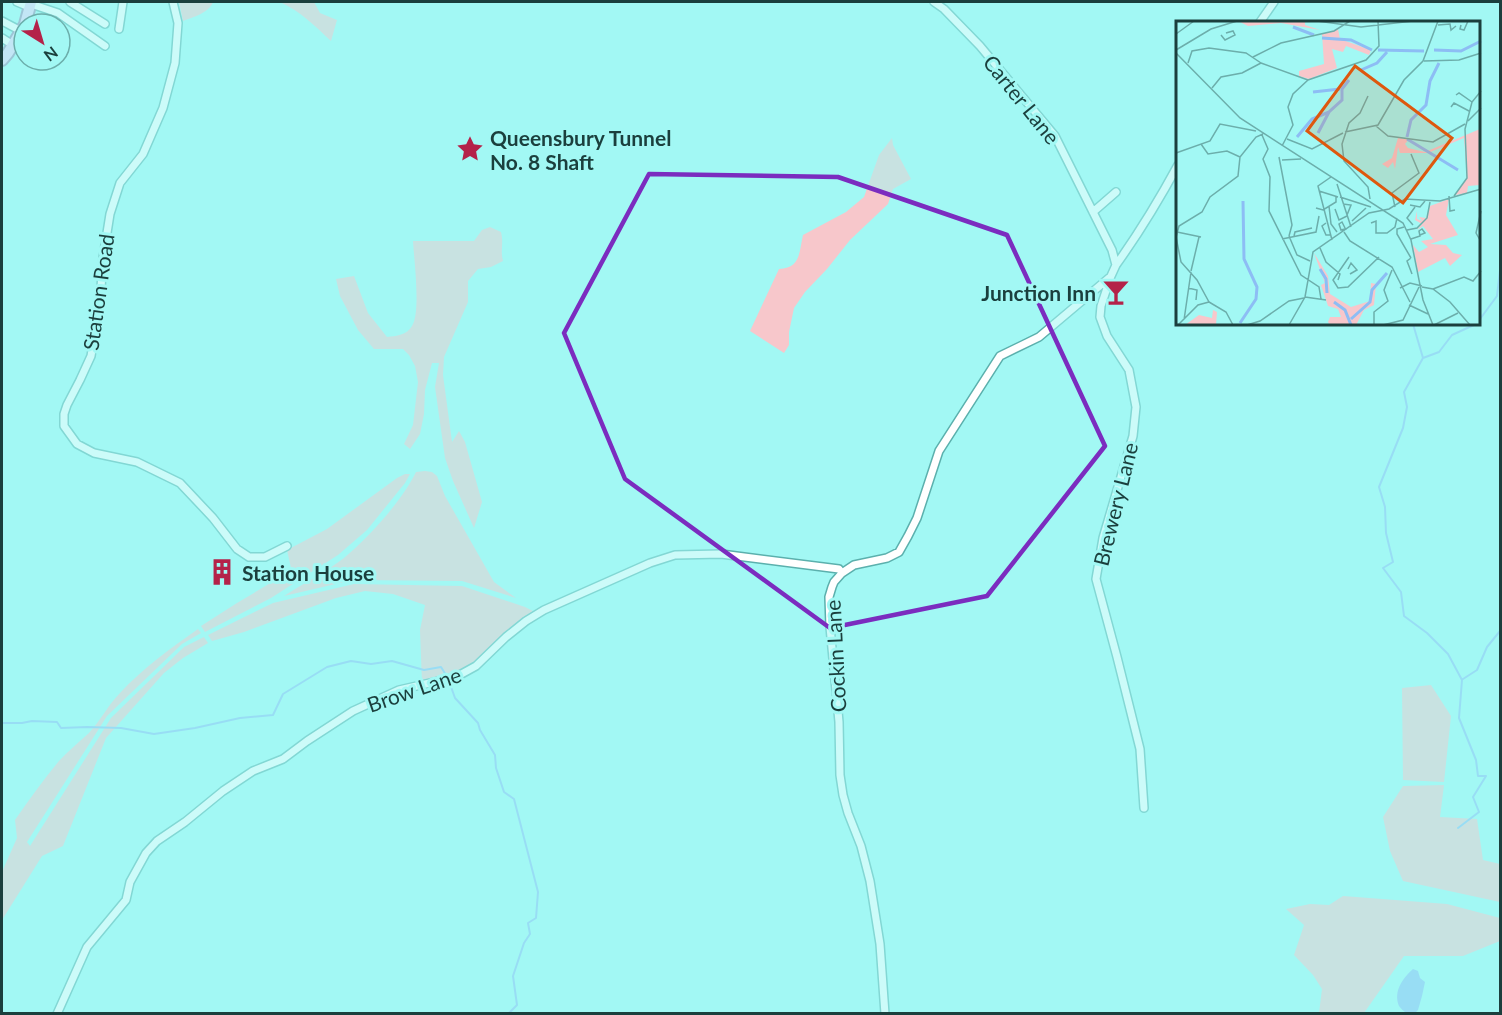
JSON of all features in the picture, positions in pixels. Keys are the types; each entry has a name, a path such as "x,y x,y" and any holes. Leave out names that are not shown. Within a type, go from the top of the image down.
{"main road":[{"path":"2,60 12,46"}],"street":[{"path":"17,2 58,13 105,46"},
{"path":"70,2 105,24"},
{"path":"119,29 123,2"},
{"name":"Station Road","path":"173,2 178,23 175,63 163,108 143,154 120,183 110,214 103,258 100,303 91,356 67,405 64,426 77,444 94,453 137,462 180,483 213,518 237,549 249,557 265,557 287,546"},
{"name":"Carter Lane","path":"934,2 944,9 980,46 1056,136 1112,250 1116,265"},
{"path":"1261,21 1274,2"},
{"path":"1111,276 1159,201 1176,169"},
{"path":"1093,212 1116,192"},
{"name":"Cockin Lane","path":"885,1014 880,944 870,881 861,846 848,813 840,775 839,722 830,627 830,597 834,582 854,565 887,558 899,552 917,518 939,451 1000,356 1039,337 1111,276"},
{"name":"Brewery Lane","path":"1111,276 1101,306 1102,324 1129,370 1136,407 1132,435 1103,538 1096,579 1140,749 1144,808"},
{"name":"Brow Lane","path":"57,1014 87,947 126,900 130,882 146,853 223,791 253,771 283,759 353,711 399,690 456,677 476,666 506,637 543,610 650,563 675,555 722,554 839,569 842,573"}],"highlighted area":[{"path":"649,174 838,177 1007,235 1105,446 987,596 830,628 625,479 564,333"}],"shaded area":[{"path":"179,2 213,2 204,12 183,21"},
{"path":"280,2 314,2 320,13 337,20 331,41 301,14"},
{"path":"892,138 893,145 911,179 893,189 888,204 850,240 805,292 794,308 789,345 784,353 750,331 779,269 791,266 798,258 803,235 846,212 864,197 879,155"},
{"path":"490,227 501,232 503,261 491,267 478,269 468,281 468,302 444,357 443,375 452,442 459,431 465,442 482,502 474,528 445,458 435,387 439,363 432,363 425,390 420,434 410,449 404,444 413,425 418,382 415,366 403,349 374,349 358,330 340,296 336,279 354,276 368,313 387,337 401,334 412,326 415,319 416,285 413,241 474,241 482,230"},
{"path":"425,471 437,476 445,496 494,582 516,598 462,581 353,580 284,596 344,558 393,507 416,472"},
{"path":"405,474 410,474 405,483 367,530 338,555 271,598 205,632 201,626 289,572 291,568 287,550 327,529"},
{"path":"354,584 462,586 535,612 519,622 471,666 454,674 422,683 420,630 425,605 393,594 365,591 336,598 244,632 212,641 208,635 273,603"},
{"path":"198,629 201,633 182,644 107,716 27,842 30,846 111,718 184,647 204,637 208,643 164,673 106,738 63,846 42,856 2,920 2,872 17,838 15,820 59,761 89,733 120,693 148,667"},
{"path":"1431,685 1451,716 1444,782 1403,780 1402,688"},
{"path":"1444,785 1440,817 1477,819 1483,860 1500,864 1500,902 1403,881 1390,851 1383,817 1403,786"},
{"path":"1343,896 1447,904 1500,918 1500,941 1463,956 1404,956 1364,1013 1319,1013 1322,989 1313,975 1294,955 1304,925 1286,909 1310,904 1329,905"}],"water":[{"path":"1413,969 1418,971 1420,978 1425,982 1418,1010 1415,1013 1406,1013 1399,1006 1397,995 1406,976"}],"waterway":[{"path":"1481,318 1497,296 1500,270"},
{"path":"1414,326 1423,358 1404,392 1407,407 1403,428 1379,487 1385,507 1386,533 1393,562 1383,568 1401,592 1404,616 1427,633 1448,654 1462,680 1459,718 1476,760 1478,776 1486,776 1473,797 1479,812 1458,828"},
{"path":"1423,358 1439,352 1452,335 1472,326"},
{"path":"1463,679 1477,670 1487,647 1500,631"},
{"path":"2,723 57,722 61,728 121,728 154,734 240,718 273,715 283,694 327,667 351,661 371,664 392,661 424,670 441,667 446,675"},
{"path":"450,684 455,698 478,723 495,755 496,768 504,792 514,799 538,892 536,918 528,923 530,934 524,943 513,976 517,1005 508,1014"}],"place":[{"name":"Queensbury Tunnel No. 8 Shaft","path":"470,149"},
{"name":"Junction Inn","path":"1116,292"},
{"name":"Station House","path":"222,572"}]}
